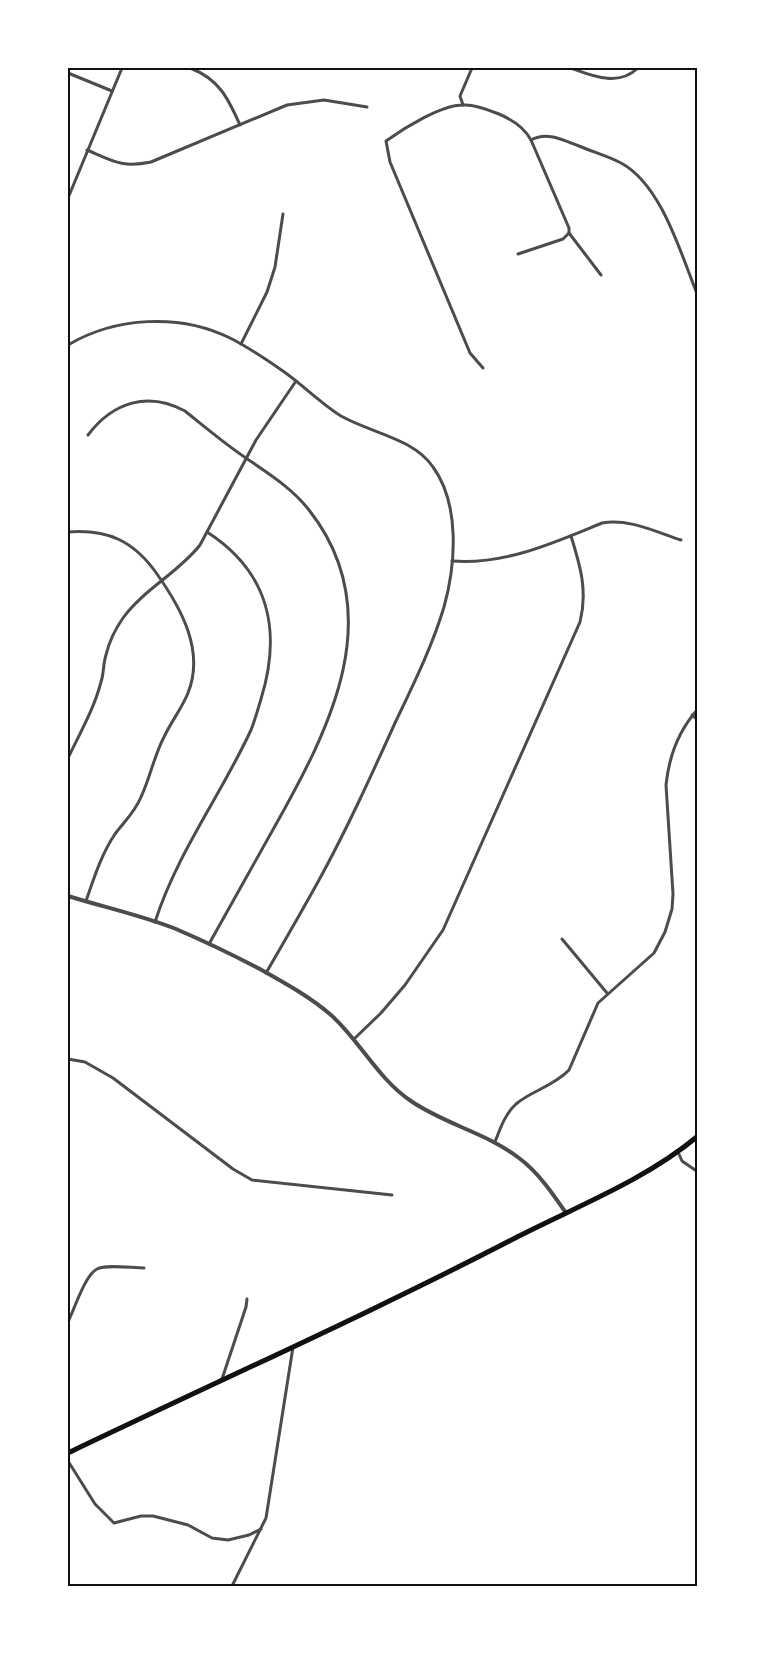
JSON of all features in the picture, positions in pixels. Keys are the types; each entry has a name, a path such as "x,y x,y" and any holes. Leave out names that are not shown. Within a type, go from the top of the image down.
{"main road":[{"path":"68,1453 473,1261 625,1184 678,1152 698,1136"}],"street":[{"path":"68,198 122,68"},
{"path":"190,68 209,77 227,97 240,125"},
{"path":"463,105 460,96 472,68"},
{"path":"571,68 607,79 631,74 638,68"},
{"path":"68,73 112,91"},
{"path":"87,150 124,165 134,165 151,162 287,105 324,100 367,107"},
{"path":"483,368 470,353 390,162 386,141 407,126 446,109 463,105 491,111 519,125 531,140 569,228 569,234 601,275"},
{"path":"531,140 538,136 562,140 621,163 635,173 658,201 698,296"},
{"path":"241,344 267,292 275,267 283,214"},
{"path":"518,254 564,239 569,234"},
{"path":"68,345 109,328 145,322 197,326 229,337 296,380 339,414 363,427 411,446 432,464 444,484 451,504 452,561 444,606 429,650 359,802 320,879 266,973"},
{"path":"68,758 90,712 102,681 105,656 122,619 134,605 190,558 207,532 246,458 296,380"},
{"path":"88,435 109,413 119,407 149,400 172,404 185,411 293,491 325,533 341,568 349,619 348,647 334,705 317,747 209,944"},
{"path":"452,561 498,560 528,552 612,521 632,524 681,540"},
{"path":"68,532 95,532 122,541 135,549 149,563 183,615 190,631 192,644 193,675 188,693 163,738 141,798 100,861 86,901"},
{"path":"155,923 175,872 252,729 266,683 270,654 270,623 262,594 251,572 222,541 207,532"},
{"path":"354,1039 405,985 443,930 580,622 585,587 571,536"},
{"path":"495,1142 503,1123 516,1104 562,1077 569,1070 598,1003 654,953 665,932 672,909 673,894 666,785 668,768 679,735 698,709"},
{"path":"692,715 698,720"},
{"path":"68,896 174,929 209,944 297,990 330,1014 354,1039 387,1080 409,1101 495,1142 529,1166 566,1214"},
{"path":"562,939 607,993"},
{"path":"68,1059 85,1062 113,1078 233,1170 252,1180 392,1195"},
{"path":"678,1152 682,1161 698,1172"},
{"path":"68,1322 95,1269 102,1267 144,1268"},
{"path":"222,1379 247,1299"},
{"path":"232,1587 266,1518 293,1347"},
{"path":"68,1461 95,1504 114,1523 141,1516 153,1516 188,1525 212,1538 228,1540 249,1535 262,1528"}]}
